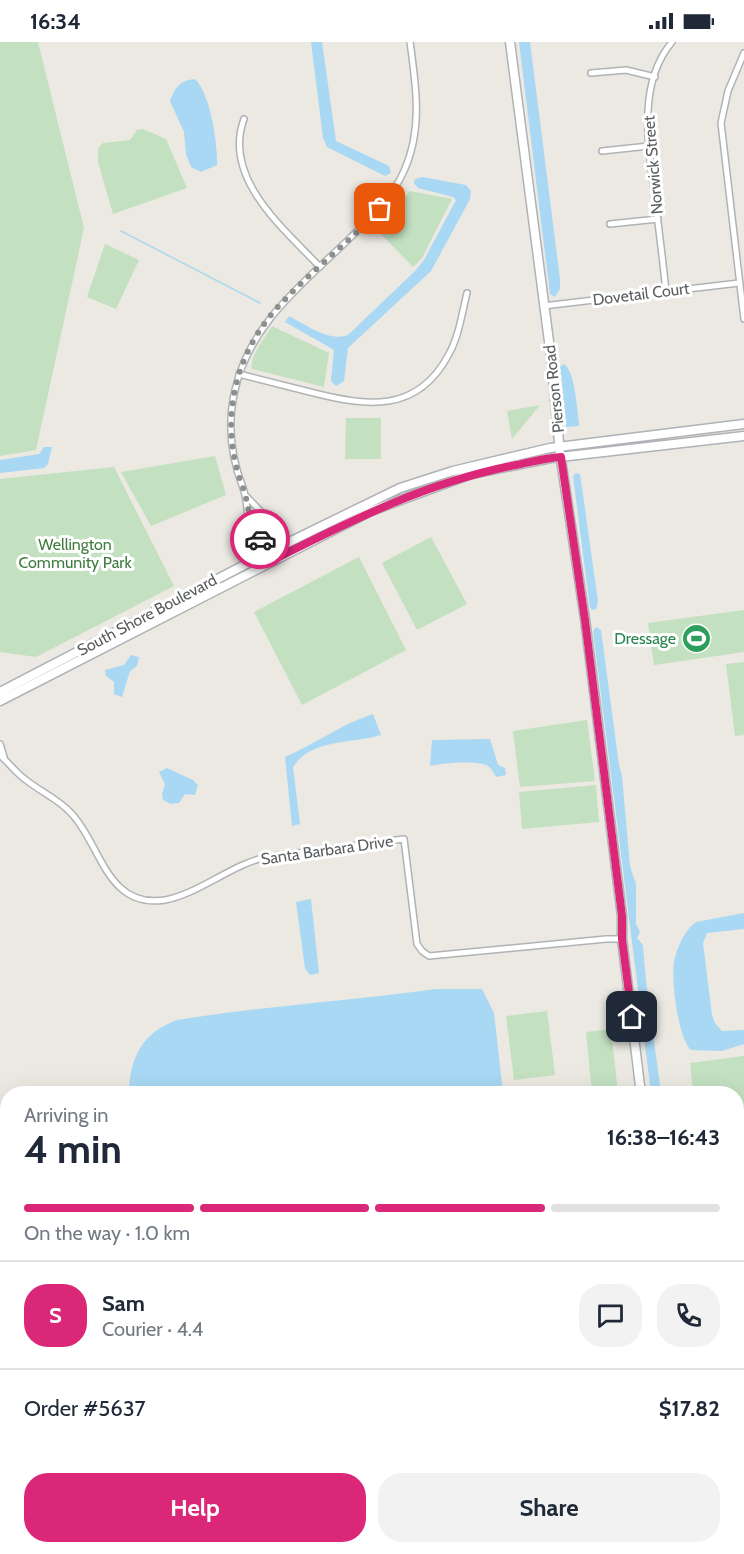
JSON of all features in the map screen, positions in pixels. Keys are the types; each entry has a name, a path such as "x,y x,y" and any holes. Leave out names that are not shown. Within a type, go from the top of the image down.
{"street":[{"path":"272,550 251,527 246,495 236,471 231,442 232,408 239,374 251,344 267,320 380,209 398,182 407,163 417,115 410,42"},
{"name":"Pierson Road","path":"510,42 561,457 585,620 622,916 622,939 640,1086"},
{"name":"Norwick Street","path":"666,292 649,146 648,113 655,77 664,54 672,42"},
{"path":"744,53 724,103 721,123 744,319"},
{"path":"591,73 626,70 655,77"},
{"path":"244,119 238,134 238,144 244,169 254,192 272,217 320,267"},
{"path":"602,151 649,146"},
{"path":"610,224 658,219"},
{"name":"Dovetail Court","path":"543,306 739,283"},
{"path":"239,374 350,402 379,403 397,399 421,387 444,363 455,341 467,293"},
{"name":"South Shore Boulevard","path":"0,692 272,550 408,485 453,471 560,447 744,423"},
{"name":"South Shore Boulevard","path":"0,701 371,511 414,494 471,474 561,457 742,436"},
{"path":"246,495 267,518 275,559"},
{"name":"Santa Barbara Drive","path":"0,744 2,757 22,777 61,803 73,815 115,883 126,892 142,898 160,900 173,898 244,863 266,856 404,839 417,944 429,956 622,939"}],"green space":[{"path":"0,42 38,42 84,228 36,450 0,456"},
{"path":"143,129 166,139 187,188 113,214 98,162 98,148 103,143 130,140 137,130"},
{"path":"410,191 452,199 422,258 413,267 377,230"},
{"path":"105,244 139,260 116,309 87,297"},
{"path":"272,326 329,353 324,387 252,369 255,353"},
{"path":"540,405 512,439 507,411"},
{"path":"346,418 381,418 381,459 345,459"},
{"path":"215,456 226,495 151,526 121,472"},
{"name":"Wellington Community Park","path":"114,467 174,586 36,657 0,652 0,479"},
{"path":"431,537 467,604 417,630 382,563"},
{"path":"359,557 406,650 302,705 254,612"},
{"name":"Dressage","path":"744,610 744,652 654,665 648,623"},
{"path":"744,662 744,735 735,736 726,664"},
{"path":"587,720 595,781 520,787 513,731"},
{"path":"596,785 599,822 522,829 519,792"},
{"path":"547,1011 555,1075 514,1080 506,1016"},
{"path":"611,1029 617,1086 591,1086 586,1032"},
{"path":"744,1056 744,1086 692,1086 690,1063"}],"water":[{"path":"311,42 322,42 336,141 389,166 391,173 385,176 327,147 323,138"},
{"path":"519,42 530,42 560,279 560,289 555,297 550,294"},
{"path":"195,79 209,107 217,156 217,165 201,172 191,167 186,154 184,132 170,101 179,86 185,81"},
{"path":"422,177 466,185 471,191 470,199 431,271 348,348 344,381 336,386 331,381 334,350 285,322 289,316 325,334 341,337 348,335 415,271 424,260 456,200 453,197 418,188 414,183 415,179"},
{"path":"564,364 573,382 579,426 566,427 560,366"},
{"path":"44,447 52,447 48,464 44,468 0,473 0,460 39,454"},
{"path":"576,473 580,474 598,601 596,609 593,610 590,608 573,476"},
{"path":"596,627 601,630 622,776 630,866 636,884 636,924 640,932 637,938 643,945 660,1086 650,1086 593,631"},
{"path":"131,655 139,657 137,666 130,671 122,697 114,694 114,682 106,676 105,670 124,665"},
{"path":"373,714 381,735 333,744 311,751 293,767 300,824 292,826 285,757 350,723"},
{"path":"490,739 498,765 505,768 506,775 496,777 488,766 476,763 430,766 432,740"},
{"path":"167,768 193,780 198,785 195,795 185,794 179,803 171,804 163,800 165,784 159,772"},
{"path":"311,899 319,973 310,975 305,968 296,902"},
{"path":"744,913 744,929 707,933 703,943 715,1023 722,1031 744,1030 744,1044 722,1051 691,1050 682,1034 675,995 673,971 679,946 688,930 696,922"},
{"path":"436,989 482,989 494,1013 502,1086 130,1086 132,1068 140,1048 155,1032 177,1020"}],"waterway":[{"path":"121,231 260,303"}],"way so far":[{"path":"260,539 251,527 246,495 236,471 231,442 233,397 244,360 257,334 278,307 380,209"}],"place":[{"name":"Dressage","path":"697,638"}],"route":[{"path":"260,539 275,559 371,511 414,494 471,474 561,457 585,620 622,916 622,939 632,1017"}]}
